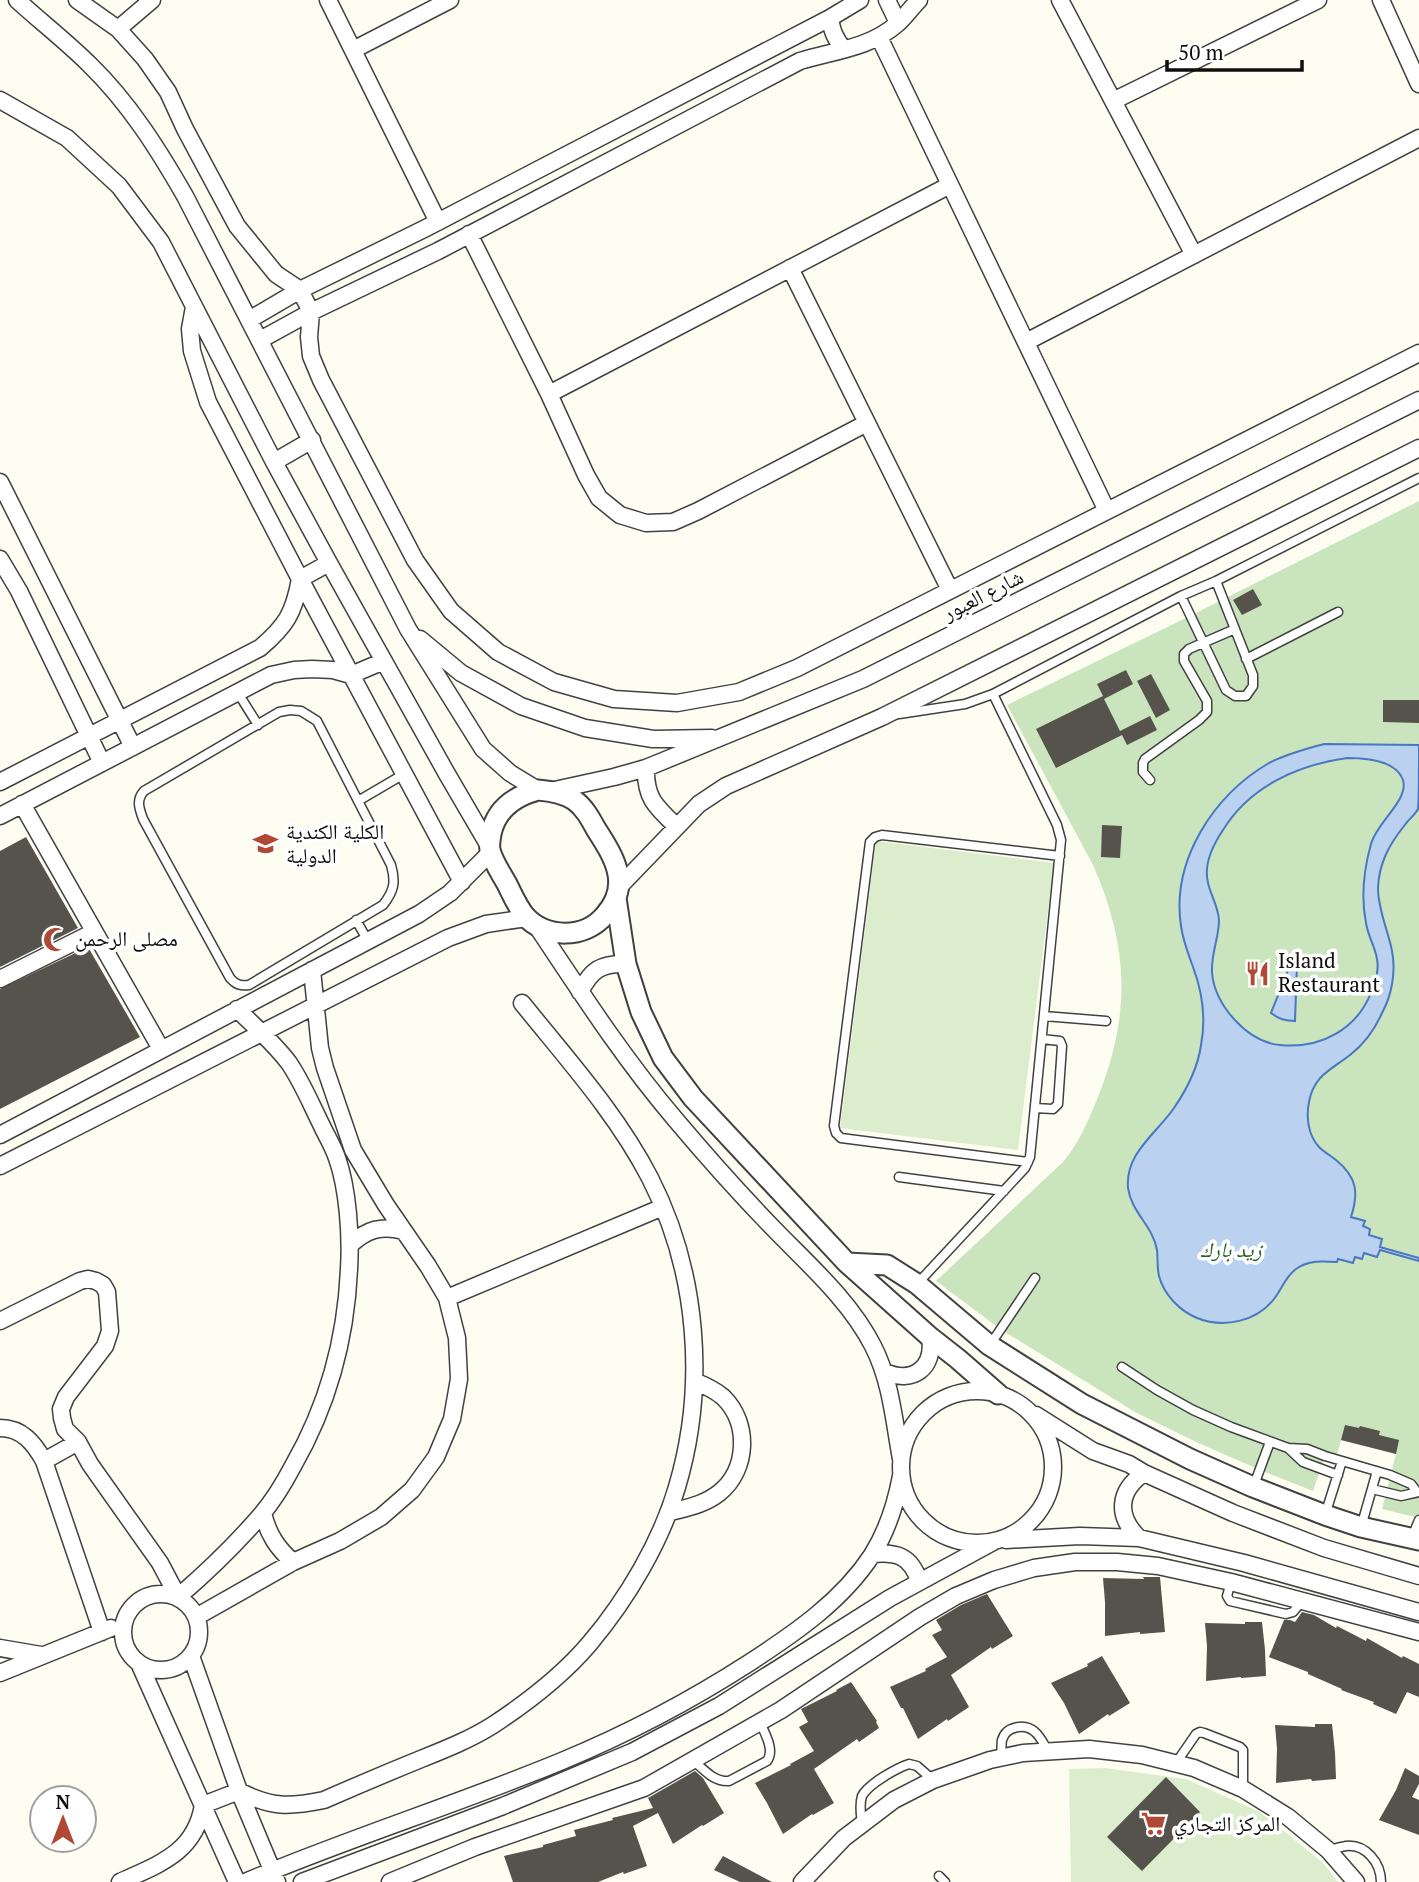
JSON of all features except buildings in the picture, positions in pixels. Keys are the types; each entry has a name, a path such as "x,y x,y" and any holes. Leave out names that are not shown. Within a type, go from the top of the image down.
{"street":[{"path":"17,0 91,66 127,106 158,150 185,196 408,629 483,750 510,773 544,791 562,794 582,807 616,863 626,964 641,1012 663,1058 686,1088 847,1263 998,1394"},
{"path":"77,0 118,29 145,59 168,92 237,226 276,274 300,290 311,312 309,337 312,356 321,380 415,560 451,611 498,652 554,682 614,699 677,703 739,692 797,668 1419,353"},
{"path":"118,29 152,0"},
{"path":"328,0 432,225 438,251"},
{"path":"353,50 450,0"},
{"path":"249,320 300,290 465,208 860,0"},
{"path":"887,0 898,23"},
{"path":"260,340 311,312 438,251 800,61 862,45 879,37 898,23 919,0"},
{"path":"1060,0 1194,255"},
{"path":"1113,101 1318,0"},
{"path":"1381,0 1419,84"},
{"path":"830,18 831,29 844,49"},
{"path":"879,37 1107,510"},
{"path":"0,100 67,138 119,186 161,243 274,462 490,849 519,908 531,921 625,1057 674,1118 756,1210 845,1303 860,1324 885,1373 901,1459 901,1476 895,1505 873,1554 848,1586 810,1620 725,1678 665,1713 561,1762 298,1861 274,1876 245,1882"},
{"path":"1026,342 1419,138"},
{"path":"549,394 950,185"},
{"path":"465,208 473,232 586,475 599,498 621,515 646,523 673,522 867,422"},
{"path":"790,268 950,590"},
{"path":"194,307 190,329 192,351 208,402 462,882"},
{"name":"شارع العبور","path":"544,791 593,783 646,768 863,679 1419,400"},
{"path":"274,462 312,440"},
{"path":"0,1166 467,930 486,924 531,921 558,933 582,931 593,926 611,909 617,892 676,826 699,804 726,786 882,717 1419,448"},
{"path":"0,482 133,747"},
{"path":"0,559 19,591 102,763"},
{"path":"0,782 260,648 278,633 289,617 300,579 329,563"},
{"path":"408,629 461,673 521,706 585,729 653,739 721,737"},
{"path":"0,816 271,675 294,670 333,670 351,675 384,661"},
{"path":"646,768 650,799 676,826"},
{"path":"0,1135 419,915 462,882 490,849 493,826 506,806 516,799 544,791"},
{"path":"22,804 161,1049"},
{"path":"0,979 94,932"},
{"path":"580,992 597,969 611,964 626,964"},
{"path":"196,1617 293,1562 340,1541 381,1517 412,1490 436,1457 452,1419 459,1379 457,1338 447,1298 353,1150 320,1048 312,970"},
{"path":"203,1805 239,1791 276,1805 301,1805 324,1800 463,1742 492,1726 556,1678 589,1644 644,1566 668,1513 686,1455 692,1420 694,1381 688,1295 678,1251 663,1208 645,1169 616,1123 522,1003"},
{"path":"178,1597 195,1583 262,1513 306,1444 335,1367 348,1295 350,1245 338,1158 299,1080 276,1047 237,1009"},
{"path":"338,1158 353,1150"},
{"path":"447,1298 663,1208"},
{"path":"350,1245 361,1235 375,1229 390,1227 404,1231"},
{"path":"847,1263 887,1265 917,1284 989,1345 1082,1404 1190,1459 1325,1515 1362,1527 1417,1533"},
{"path":"0,1321 80,1281 96,1280 103,1285 107,1292 110,1331 105,1346 66,1397 61,1409 65,1429 78,1442 90,1464 160,1563 178,1597 192,1609 199,1636 191,1657 172,1669 150,1668 139,1663 124,1642 124,1623 128,1613 135,1604 156,1594 178,1597"},
{"path":"885,1373 905,1377 924,1367 929,1358 930,1337"},
{"path":"668,1513 703,1503 719,1493 732,1479 740,1462 743,1444 733,1409 721,1395 694,1381"},
{"path":"901,1459 905,1440 914,1424 927,1410 943,1399 960,1393 979,1391 998,1394 1014,1401 1093,1451 1129,1464 1144,1474 1278,1531 1370,1563 1418,1574"},
{"path":"298,1861 306,1881 503,1806 632,1752 719,1706 919,1581 1017,1533 1031,1522 1042,1508 1051,1483 1053,1457 1048,1440 1029,1411"},
{"path":"0,1428 19,1432 29,1439 44,1461 102,1632"},
{"path":"44,1461 78,1442"},
{"path":"1139,1538 1125,1521 1123,1510 1128,1488 1135,1479 1144,1474"},
{"path":"901,1476 906,1497 917,1515 932,1529 951,1539 972,1544 1080,1536 1139,1538 1256,1566 1419,1612"},
{"path":"262,1513 273,1541 293,1562"},
{"path":"873,1554 894,1553 903,1558 910,1563 919,1581"},
{"path":"390,1882 475,1847 644,1787 781,1710 956,1596 994,1580 1034,1569 1075,1562 1158,1566 1303,1600 1419,1632"},
{"path":"0,1672 124,1623"},
{"path":"0,1648 44,1656"},
{"path":"191,1657 239,1791 274,1876"},
{"path":"139,1663 237,1882"},
{"path":"802,1882 844,1838 894,1800 933,1780 1023,1753 1089,1749 1142,1755 1176,1763 1243,1789 1288,1817 1328,1850 1356,1882"},
{"path":"120,1882 180,1851 196,1830 203,1805"}],"lane":[{"path":"882,717 965,704 993,694 1181,596 1216,581 1419,478"},
{"path":"1181,596 1226,690 1235,696 1246,696 1254,686 1253,675 1216,581"},
{"path":"1246,659 1338,612"},
{"path":"1150,780 1143,772 1146,759 1207,712 1207,701 1183,657 1186,651 1235,629"},
{"path":"238,693 258,724"},
{"path":"917,1284 1026,1168 1035,1108 1060,840 1057,825 993,694"},
{"path":"290,710 301,711 317,721 358,801 391,865 394,885 391,895 383,905 249,985 235,984 142,819 138,802 140,796 144,791 258,724 279,712 290,710"},
{"path":"358,801 404,774"},
{"path":"1028,1162 841,1138 834,1126 872,839 882,835 1060,856"},
{"path":"356,920 368,941"},
{"path":"1044,1016 1106,1021"},
{"path":"1035,1108 1053,1109 1058,1104 1062,1046 1060,1041 1042,1039"},
{"path":"899,1177 1004,1191"},
{"path":"989,1345 1035,1278"},
{"path":"1122,1367 1193,1410 1270,1442 1288,1448 1307,1449 1406,1481 1418,1492 1401,1496 1372,1489"},
{"path":"1254,1487 1270,1442"},
{"path":"1288,1448 1303,1462 1338,1475"},
{"path":"1325,1515 1342,1461"},
{"path":"1362,1527 1377,1471"},
{"path":"693,1760 723,1782 767,1761 771,1750 760,1722"},
{"path":"1001,1758 1002,1741 1006,1734 1019,1727 1034,1730 1048,1751"},
{"path":"1176,1763 1196,1734 1204,1733 1243,1750 1243,1789"},
{"path":"862,1825 862,1796 867,1789 885,1777 909,1764 917,1766 933,1780"},
{"path":"1328,1850 1348,1846 1366,1852 1379,1868 1381,1882"}],"green space":[{"name":"زيد بارك","path":"1419,501 1419,1518 1382,1509 1396,1454 1341,1440 1337,1455 1326,1453 1313,1491 1196,1442 1135,1412 1000,1329 936,1281 1063,1162 1074,1147 1091,1115 1109,1067 1120,1009 1119,953 1105,895 1093,865 1007,705"},
{"path":"876,841 1054,863 1018,1150 840,1128"},
{"path":"1105,1768 1186,1779 1260,1812 1323,1863 1338,1882 1071,1882 1069,1769"}],"water":[{"path":"1324,744 1419,745 1418,809 1389,847 1379,879 1380,904 1393,959 1391,991 1376,1025 1364,1042 1319,1079 1311,1093 1308,1114 1310,1131 1315,1142 1343,1166 1352,1179 1355,1200 1351,1217 1365,1221 1363,1226 1370,1229 1369,1235 1382,1239 1380,1247 1419,1258 1419,1261 1380,1250 1377,1257 1364,1253 1362,1259 1355,1257 1353,1263 1338,1259 1337,1262 1306,1264 1292,1272 1274,1299 1259,1313 1229,1323 1207,1321 1185,1311 1165,1290 1159,1276 1155,1241 1133,1204 1128,1188 1128,1176 1137,1154 1174,1108 1195,1070 1200,1053 1203,1025 1201,995 1181,926 1183,877 1190,854 1214,811 1249,776 1289,754","holes":["1347,758 1387,764 1399,773 1404,788 1374,836 1365,873 1364,913 1378,963 1375,983 1366,1004 1357,1016 1336,1034 1310,1044 1280,1045 1268,1042 1256,1037 1235,1020 1214,985 1212,966 1219,920 1207,876 1209,859 1217,839 1234,815 1261,790 1293,772"]},
{"path":"1295,962 1295,1021 1291,1021 1271,1013 1291,963"}],"place":[{"name":"الكلية الكندية الدولية","path":"266,844"},
{"name":"مصلى الرحمن","path":"55,939"},
{"name":"Island Restaurant","path":"1258,973"},
{"name":"المركز التجاري","path":"1154,1824"}]}
